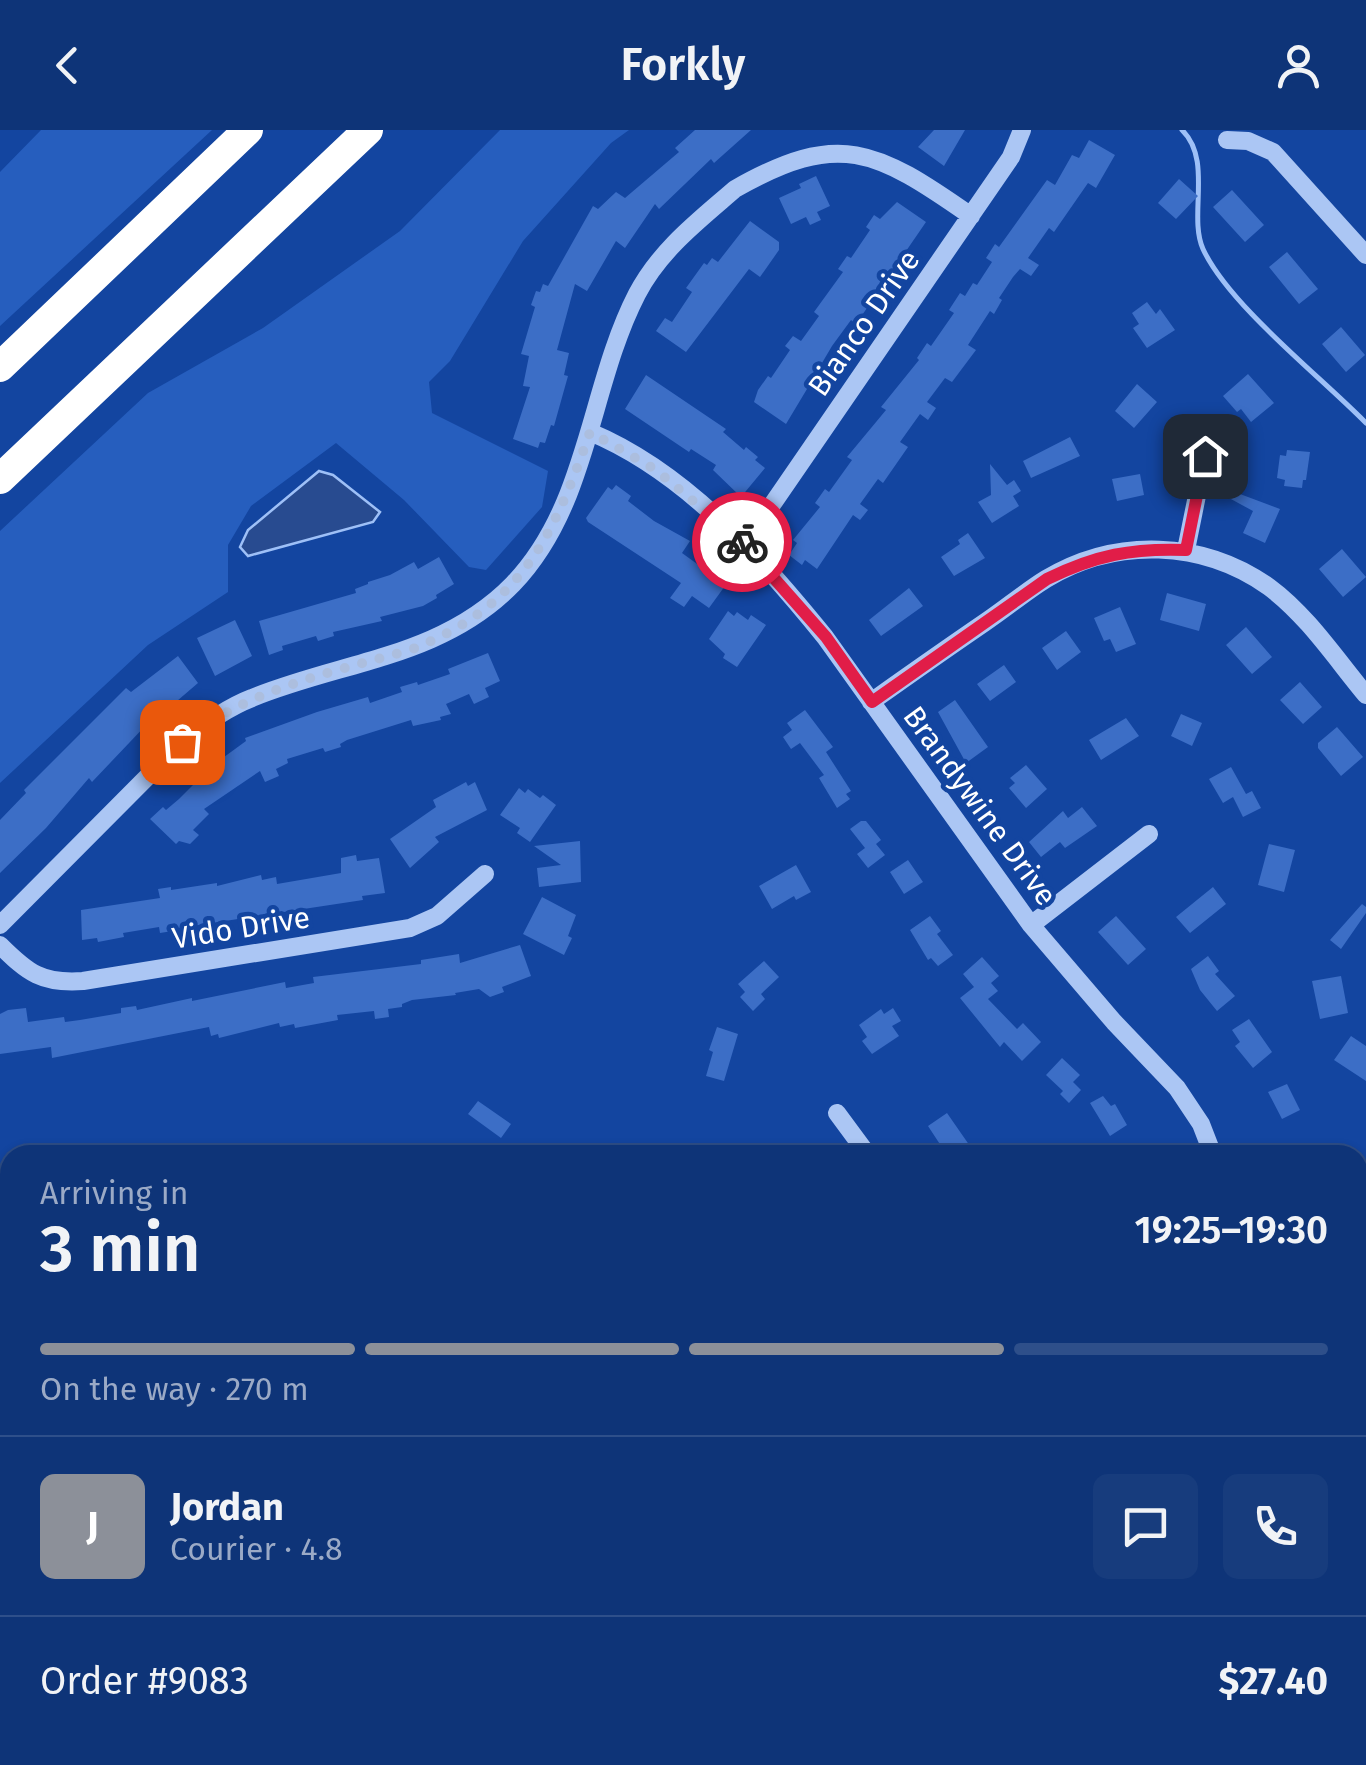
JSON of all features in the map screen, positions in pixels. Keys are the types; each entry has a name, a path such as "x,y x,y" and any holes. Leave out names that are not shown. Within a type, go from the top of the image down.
{"highway":[{"path":"0,367 248,130"},
{"path":"0,479 332,160 368,130"}],"street":[{"name":"Bianco Drive","path":"744,544 1011,157 1022,130"},
{"path":"0,925 170,752 215,717 267,692 433,641 496,599 530,564 568,496 629,312 656,263 685,232 751,176 784,152 819,140 852,142 884,155 971,216"},
{"path":"1227,140 1248,141 1273,152 1366,255"},
{"name":"Brandywine Drive","path":"590,432 656,470 744,544 826,637 1031,925 1177,1088 1209,1145"},
{"path":"1186,550 1205,456"},
{"path":"872,702 1057,574 1131,550 1186,550 1232,567 1271,589 1302,618 1366,695"},
{"path":"1031,925 1149,834"},
{"name":"Vido Drive","path":"0,945 36,975 63,982 83,981 410,928 437,916 485,874"},
{"path":"838,1112 861,1145"}],"shaded area":[{"path":"41,130 212,130 0,326 0,172"},
{"path":"500,130 629,130 611,143 523,241 450,361 429,382 432,413 548,471 542,507 486,570 469,567 404,500 336,443 251,506 228,545 228,592 148,645 0,783 0,531 148,393 263,328 400,231"},
{"path":"319,471 333,475 380,512 373,522 248,556 240,547 248,530"}],"building":[{"path":"695,130 751,130 714,163 711,159 659,209 655,204 625,248 616,241 587,291 575,284 557,350 569,353 564,375 568,376 554,426 551,425 545,443 540,442 538,448 513,439 530,387 523,386 529,356 521,354 536,291 540,292 543,284 548,286 593,206 598,209 616,192 625,198 679,152 675,148"},
{"path":"934,130 965,130 944,166 918,147"},
{"path":"1089,140 1115,155 1096,188 1088,183 1054,232 1049,228 1028,258 1039,265 1031,276 1020,269 1013,277 994,314 990,311 968,345 976,350 952,382 945,378 927,402 936,408 928,420 920,414 900,442 908,447 883,483 878,479 860,504 868,510 860,520 853,515 817,569 805,560 802,565 789,555 797,543 793,540 820,507 815,503 825,489 829,492 852,460 847,457 886,410 881,407 954,313 949,310 960,293 965,296 973,283 977,285 992,262 986,258 995,244 999,247 1047,180 1055,185 1072,155 1079,158"},
{"path":"816,176 830,206 817,212 821,220 810,225 806,217 791,224 779,198"},
{"path":"1179,179 1198,196 1176,219 1158,203"},
{"path":"1232,190 1264,225 1245,242 1213,207"},
{"path":"897,202 926,222 856,324 851,320 832,346 822,363 827,366 816,381 813,379 786,424 754,402 758,390 790,350 785,346 793,336 801,341 819,316 814,312 843,272 838,269 847,256 851,258 870,230 866,227 874,215 880,219"},
{"path":"750,221 779,242 779,250 760,277 749,269 686,352 656,331 665,318 672,322 692,292 686,288 704,263 707,265 712,258 718,262"},
{"path":"1287,252 1318,289 1299,304 1269,267"},
{"path":"1147,302 1156,314 1160,309 1175,330 1147,348 1133,328 1139,324 1132,313"},
{"path":"1341,327 1365,355 1346,372 1322,344"},
{"path":"1248,374 1274,403 1251,422 1223,396"},
{"path":"646,375 726,429 723,432 758,457 755,460 765,468 741,497 713,470 716,465 691,449 689,452 625,409"},
{"path":"1137,384 1157,402 1134,428 1115,411"},
{"path":"1070,437 1080,456 1031,478 1023,461"},
{"path":"1287,450 1310,452 1302,488 1284,486 1285,480 1277,478 1280,455 1286,456"},
{"path":"990,464 1007,485 1014,480 1021,491 1013,496 1019,506 992,523 978,502 991,495"},
{"path":"1140,474 1144,495 1117,501 1112,479"},
{"path":"616,485 631,496 628,501 654,521 690,541 682,553 711,574 715,569 730,579 709,608 692,596 684,607 670,598 681,583 588,522 586,518 608,487 612,490"},
{"path":"1232,491 1280,509 1265,543 1243,533 1253,511 1229,498"},
{"path":"968,533 985,558 954,576 941,557"},
{"path":"1342,549 1366,577 1343,597 1319,569"},
{"path":"439,557 454,584 437,598 423,606 380,617 382,621 333,632 334,636 318,641 316,636 282,646 283,650 269,655 259,621 356,593 355,589 368,582 414,562 418,569"},
{"path":"909,588 923,606 881,636 869,620"},
{"path":"1167,593 1206,604 1199,631 1160,620"},
{"path":"1120,607 1136,644 1116,652 1110,639 1104,641 1094,618"},
{"path":"728,611 748,620 751,615 766,625 737,667 723,658 725,654 709,639"},
{"path":"235,620 252,656 215,676 197,638"},
{"path":"1246,627 1272,657 1252,674 1226,645"},
{"path":"1066,631 1081,652 1057,670 1042,648"},
{"path":"488,653 500,681 485,688 489,697 474,704 469,694 446,704 451,714 440,717 441,720 413,726 411,720 347,740 341,747 287,759 288,763 276,769 279,776 265,782 260,771 204,809 209,814 193,830 199,835 190,844 176,844 150,819 163,807 166,810 196,782 194,775 207,765 209,768 245,738 368,697 370,703 402,692 400,687 450,674 448,669"},
{"path":"178,656 198,683 170,707 167,703 92,782 89,778 0,873 0,820 26,793 24,790 126,688 131,692"},
{"path":"1004,665 1016,682 990,701 977,684"},
{"path":"1300,682 1322,707 1303,724 1280,700"},
{"path":"955,700 988,747 966,763 938,712"},
{"path":"805,710 833,747 826,752 851,791 846,794 850,799 837,808 819,778 824,775 800,743 791,749 783,737 792,730 787,723"},
{"path":"1181,714 1202,723 1192,746 1171,736"},
{"path":"1126,718 1139,736 1101,760 1089,740"},
{"path":"1337,727 1363,757 1341,776 1318,748 1318,743"},
{"path":"1026,765 1047,789 1026,808 1009,788 1015,783 1010,778"},
{"path":"1231,767 1246,794 1252,791 1261,808 1243,817 1233,797 1223,803 1209,779"},
{"path":"466,782 468,786 475,782 487,810 435,837 439,842 410,868 390,839 436,807 433,800"},
{"path":"519,788 540,798 543,795 556,805 530,842 517,833 520,828 500,815"},
{"path":"1082,807 1097,826 1065,848 1060,842 1041,857 1029,842 1063,811 1068,818"},
{"path":"866,821 881,840 876,844 885,855 868,868 857,854 865,848 850,829"},
{"path":"580,841 581,882 539,887 537,868 561,865 534,846"},
{"path":"1269,844 1295,850 1284,892 1258,885"},
{"path":"356,855 357,861 379,858 385,893 362,896 363,900 160,933 159,927 98,942 97,938 82,940 81,910 160,898 158,889 171,887 217,886 261,875 262,880 276,877 277,884 341,873 341,858"},
{"path":"908,860 923,882 904,894 890,872"},
{"path":"796,865 811,892 796,900 794,896 772,909 759,886"},
{"path":"1213,887 1226,904 1190,933 1176,917"},
{"path":"542,897 576,915 564,955 523,934"},
{"path":"1362,904 1366,913 1341,949 1330,940"},
{"path":"930,916 941,931 937,934 953,955 938,966 931,958 928,960 910,930"},
{"path":"1116,916 1146,949 1128,965 1098,932"},
{"path":"520,945 531,976 502,987 504,992 490,997 479,989 412,1000 402,1007 388,1009 389,1017 375,1019 374,1011 337,1015 338,1020 295,1028 294,1024 280,1027 279,1023 219,1038 218,1034 211,1036 209,1027 52,1058 51,1047 0,1054 0,1014 8,1010 26,1008 28,1022 64,1017 65,1022 121,1013 121,1008 136,1006 137,1010 285,982 286,988 314,983 313,977 421,964 421,960 459,954 460,963"},
{"path":"1208,956 1219,971 1215,974 1235,996 1217,1011 1200,990 1191,969"},
{"path":"982,957 999,976 991,983 998,991 988,999 1017,1029 1023,1023 1041,1042 1022,1061 1004,1042 1000,1047 960,998 974,987 963,974"},
{"path":"764,961 779,977 761,994 765,999 753,1011 740,997 745,992 738,984"},
{"path":"1341,976 1348,1013 1320,1019 1312,981"},
{"path":"893,1008 901,1021 892,1026 899,1036 872,1054 862,1041 867,1037 859,1025 881,1009 884,1014"},
{"path":"1249,1019 1272,1052 1253,1068 1235,1046 1240,1042 1232,1030"},
{"path":"717,1027 738,1034 724,1081 706,1076"},
{"path":"1351,1036 1366,1046 1366,1081 1334,1060"},
{"path":"1062,1058 1080,1075 1073,1082 1081,1090 1069,1103 1046,1075"},
{"path":"1287,1084 1300,1110 1282,1119 1268,1092"},
{"path":"1103,1096 1111,1106 1115,1104 1127,1125 1110,1136 1090,1103"},
{"path":"478,1101 511,1124 501,1138 468,1114"},
{"path":"947,1113 969,1145 940,1145 928,1126"}],"waterway":[{"path":"1182,130 1196,157 1199,236 1216,271 1254,316 1366,423"}],"way so far":[{"path":"182,742 215,717 249,699 410,650 475,615 513,584 546,540 568,496 590,432 656,470 742,542"}],"route":[{"path":"742,542 826,637 872,702 1047,579 1067,569 1131,550 1186,550 1205,456"}]}
